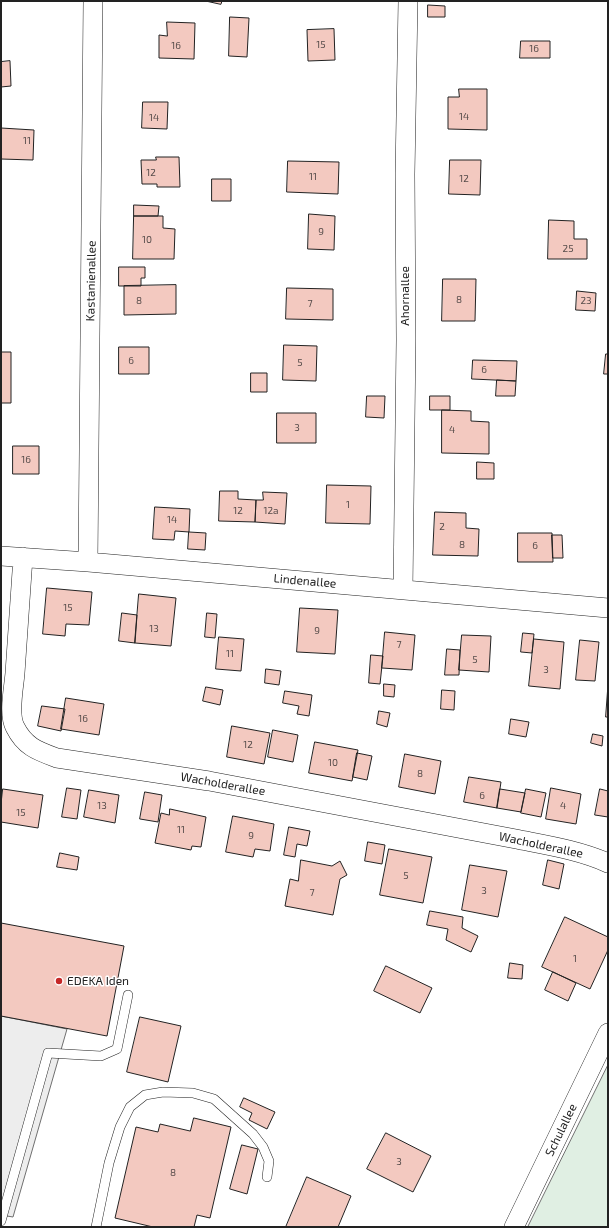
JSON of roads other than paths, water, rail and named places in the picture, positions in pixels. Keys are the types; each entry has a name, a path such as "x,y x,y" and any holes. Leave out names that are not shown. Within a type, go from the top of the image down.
{"street":[{"name":"Kastanienallee","path":"88,562 93,1"},
{"name":"Ahornallee","path":"403,590 406,340 405,174 408,1"},
{"name":"Lindenallee","path":"1,556 88,562 608,608"},
{"name":"Wacholderallee","path":"23,557 12,706 14,725 24,742 36,750 58,758 209,781 516,839 597,858 608,863"},
{"name":"Schulallee","path":"514,1227 608,1033"}],"lane":[{"path":"1,1221 48,1053 101,1056 117,1049 128,995"},
{"path":"96,1227 109,1163 120,1127 130,1107 146,1095 163,1092 193,1093 214,1099 253,1134 263,1147 269,1161 267,1177"}],"place":[{"name":"EDEKA Iden","path":"59,981"}]}
